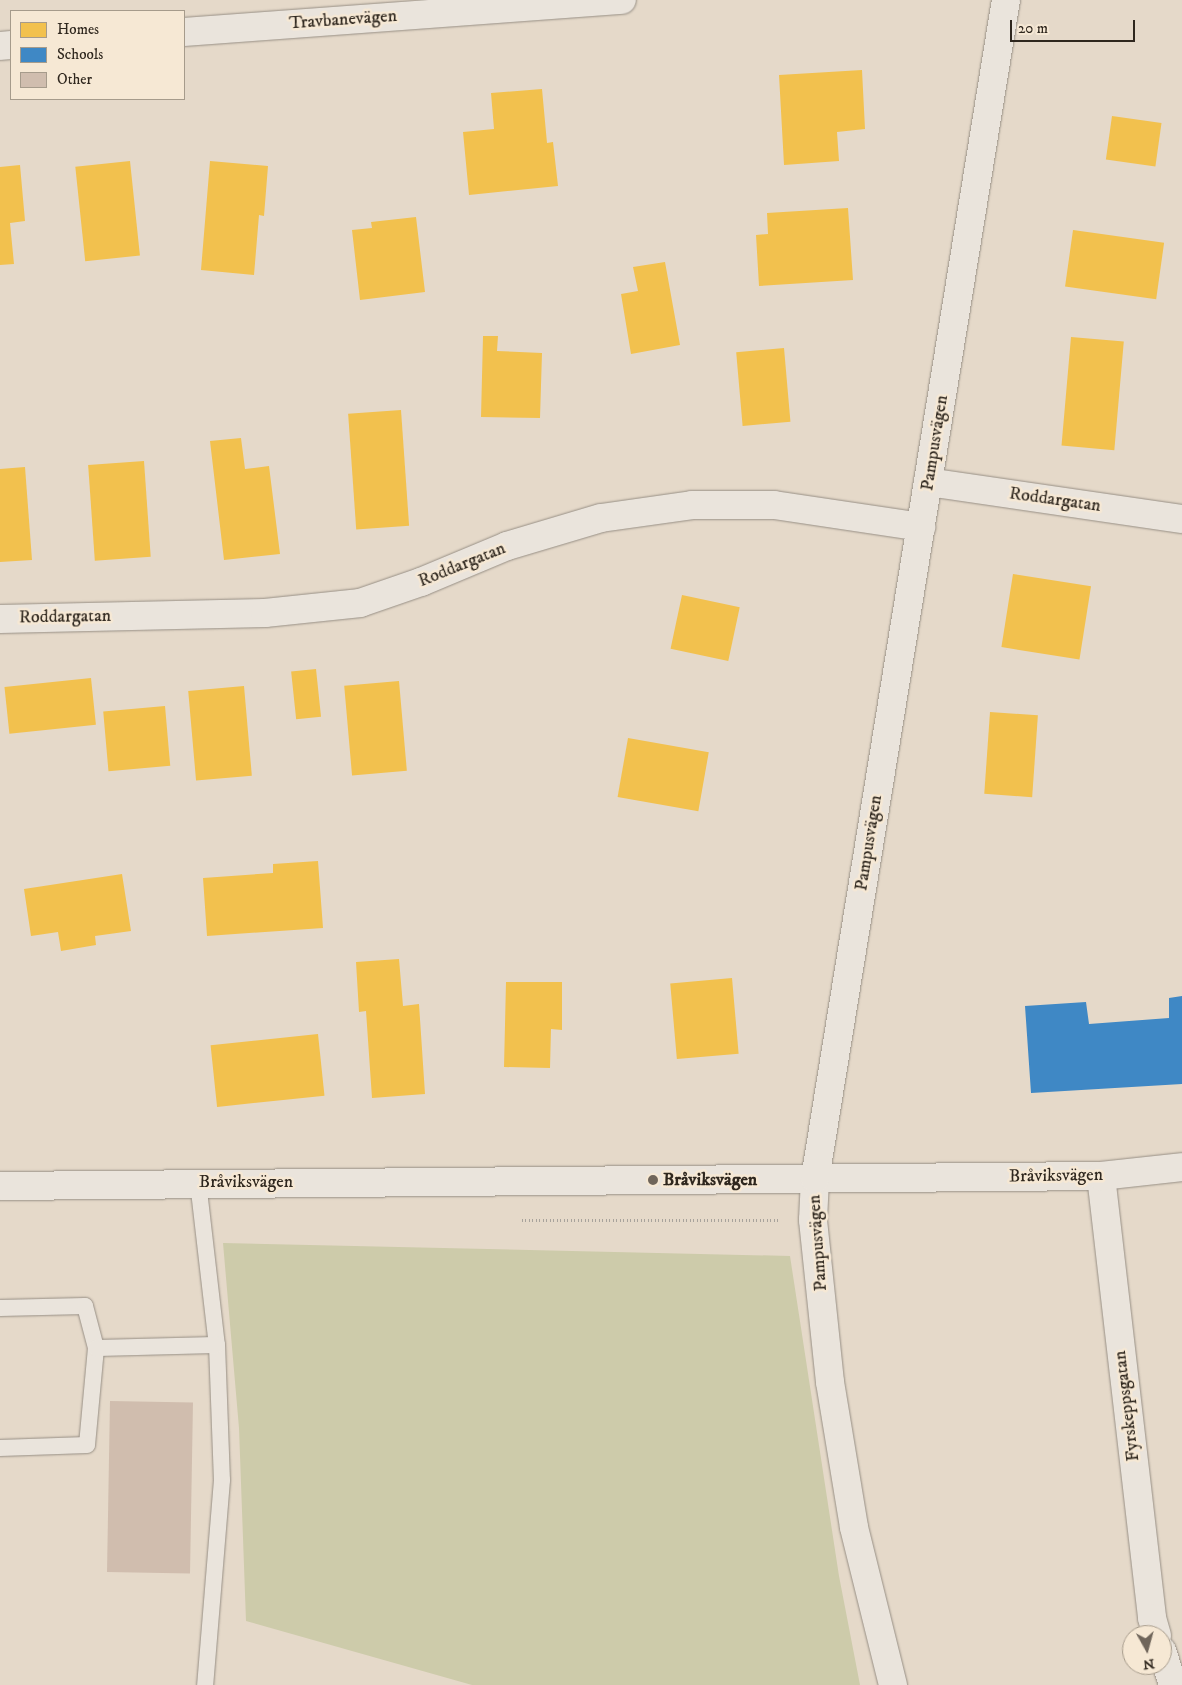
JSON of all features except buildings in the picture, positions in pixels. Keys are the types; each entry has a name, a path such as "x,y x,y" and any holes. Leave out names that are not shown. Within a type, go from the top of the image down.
{"street":[{"name":"Travbanevägen","path":"185,32 622,0"},
{"name":"Pampusvägen","path":"893,1685 854,1527 830,1382 813,1220 814,1179 1006,0"},
{"name":"Roddargatan","path":"928,482 1182,519"},
{"name":"Roddargatan","path":"0,619 265,614 360,603 421,582 507,546 600,518 692,505 774,506 921,527"},
{"name":"Bråviksvägen","path":"0,1186 198,1182 1101,1176 1182,1167"},
{"name":"Fyrskeppsgatan","path":"1101,1176 1154,1625"}],"lane":[{"path":"198,1182 217,1345 222,1480 205,1685"},
{"path":"0,1308 84,1306 96,1348 87,1445 0,1448"},
{"path":"96,1348 217,1345"}],"shaded area":[{"path":"223,1243 790,1256 839,1576 860,1685 472,1685 246,1621 239,1428"}],"place":[{"name":"Bråviksvägen","path":"653,1180"}]}
